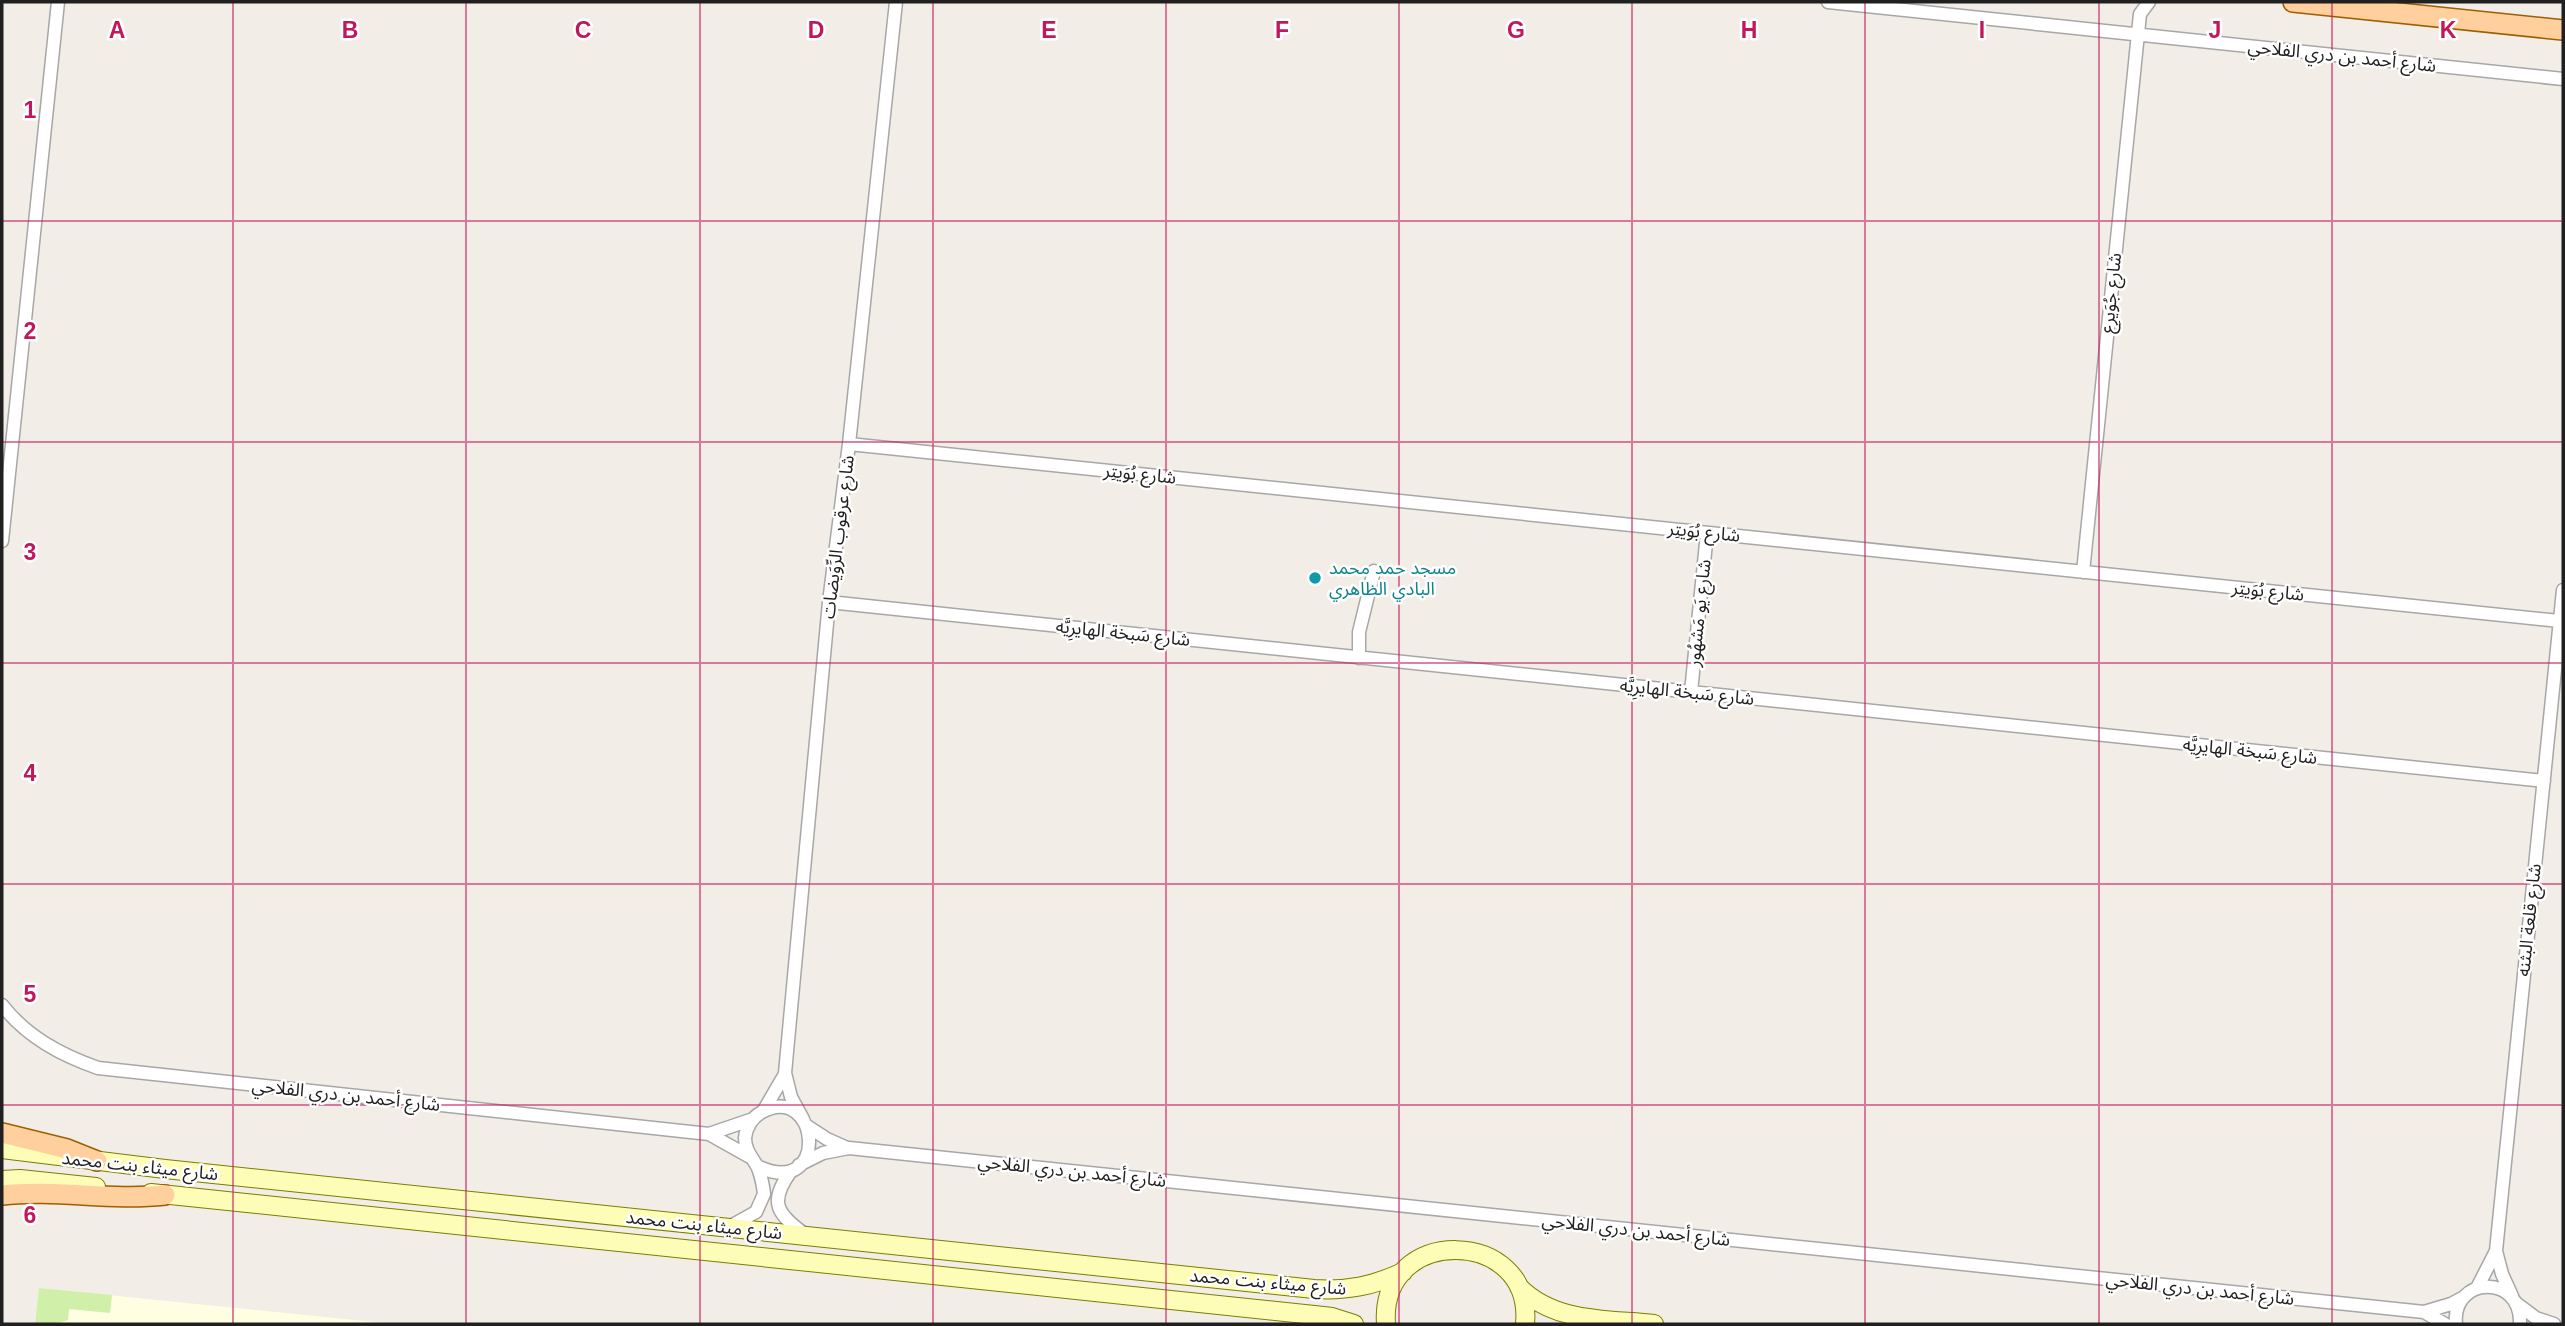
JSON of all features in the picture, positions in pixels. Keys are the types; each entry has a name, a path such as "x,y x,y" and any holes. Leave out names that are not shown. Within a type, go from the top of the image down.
{"main road":[{"path":"2293,2 2563,30"},
{"path":"2,1133 67,1149 97,1161"},
{"name":"شارع ميثاء بنت محمد","path":"2,1149 1333,1290 1369,1286 1403,1272 1440,1250 1462,1249 1493,1260 1510,1274 1516,1283"},
{"name":"شارع ميثاء بنت محمد","path":"2,1180 20,1179 1314,1315 1354,1324"},
{"path":"2,1195 35,1193 132,1198 165,1195"},
{"path":"1386,1324 1390,1293 1403,1272"},
{"path":"1516,1283 1524,1306 1525,1324"},
{"path":"1516,1283 1534,1300 1556,1312 1654,1324"}],"street":[{"path":"2,541 6,459 58,2"},
{"name":"شارع عرقوب الرِّوَيضات","path":"805,1123 791,1097 785,1073 829,602 849,444 896,2"},
{"name":"شارع أحمد بن دري الفلاحي","path":"1828,2 2563,79"},
{"name":"شارع جُوَيرِع","path":"2083,572 2138,34 2137,8 2149,2"},
{"name":"شارع بُوَيتِر","path":"849,444 2559,621"},
{"name":"شارع يَو مَشهُور","path":"1691,692 1707,533"},
{"path":"1359,657 1359,632 1374,571"},
{"name":"شارع قلعة البثنه","path":"2520,1324 2496,1251 2563,590"},
{"name":"شارع سَبخة الهايرِيَّه","path":"829,602 2544,782"},
{"name":"شارع أحمد بن دري الفلاحي","path":"2,1006 26,1030 48,1046 98,1068 709,1134 753,1119"},
{"name":"شارع عرقوب الرِّوَيضات","path":"764,1111 785,1073"},
{"path":"729,1227 748,1218 762,1204 764,1194 745,1138 753,1119 764,1111 785,1108 805,1123 810,1147 779,1189 778,1206 787,1220 808,1236"},
{"name":"شارع أحمد بن دري الفلاحي","path":"805,1123 827,1139 849,1148 2424,1312 2438,1309 2477,1288"},
{"name":"شارع أحمد بن دري الفلاحي","path":"709,1134 753,1161"},
{"name":"شارع أحمد بن دري الفلاحي","path":"795,1168 823,1153 849,1148"},
{"path":"753,1161 769,1171 795,1168"},
{"name":"شارع قلعة البثنه","path":"2477,1288 2496,1251"},
{"path":"2477,1288 2497,1288 2536,1318 2554,1324"},
{"path":"2456,1324 2457,1307 2464,1297"},
{"name":"شارع أحمد بن دري الفلاحي","path":"2424,1312 2445,1324"}],"shaded area":[{"path":"39,1288 394,1324 35,1324"}],"green space":[{"path":"39,1288 112,1295 110,1313 69,1309 68,1320 53,1324 35,1324"}],"place":[{"name":"مسجد حمد محمد البادي الظاهري","path":"1315,578"}]}
